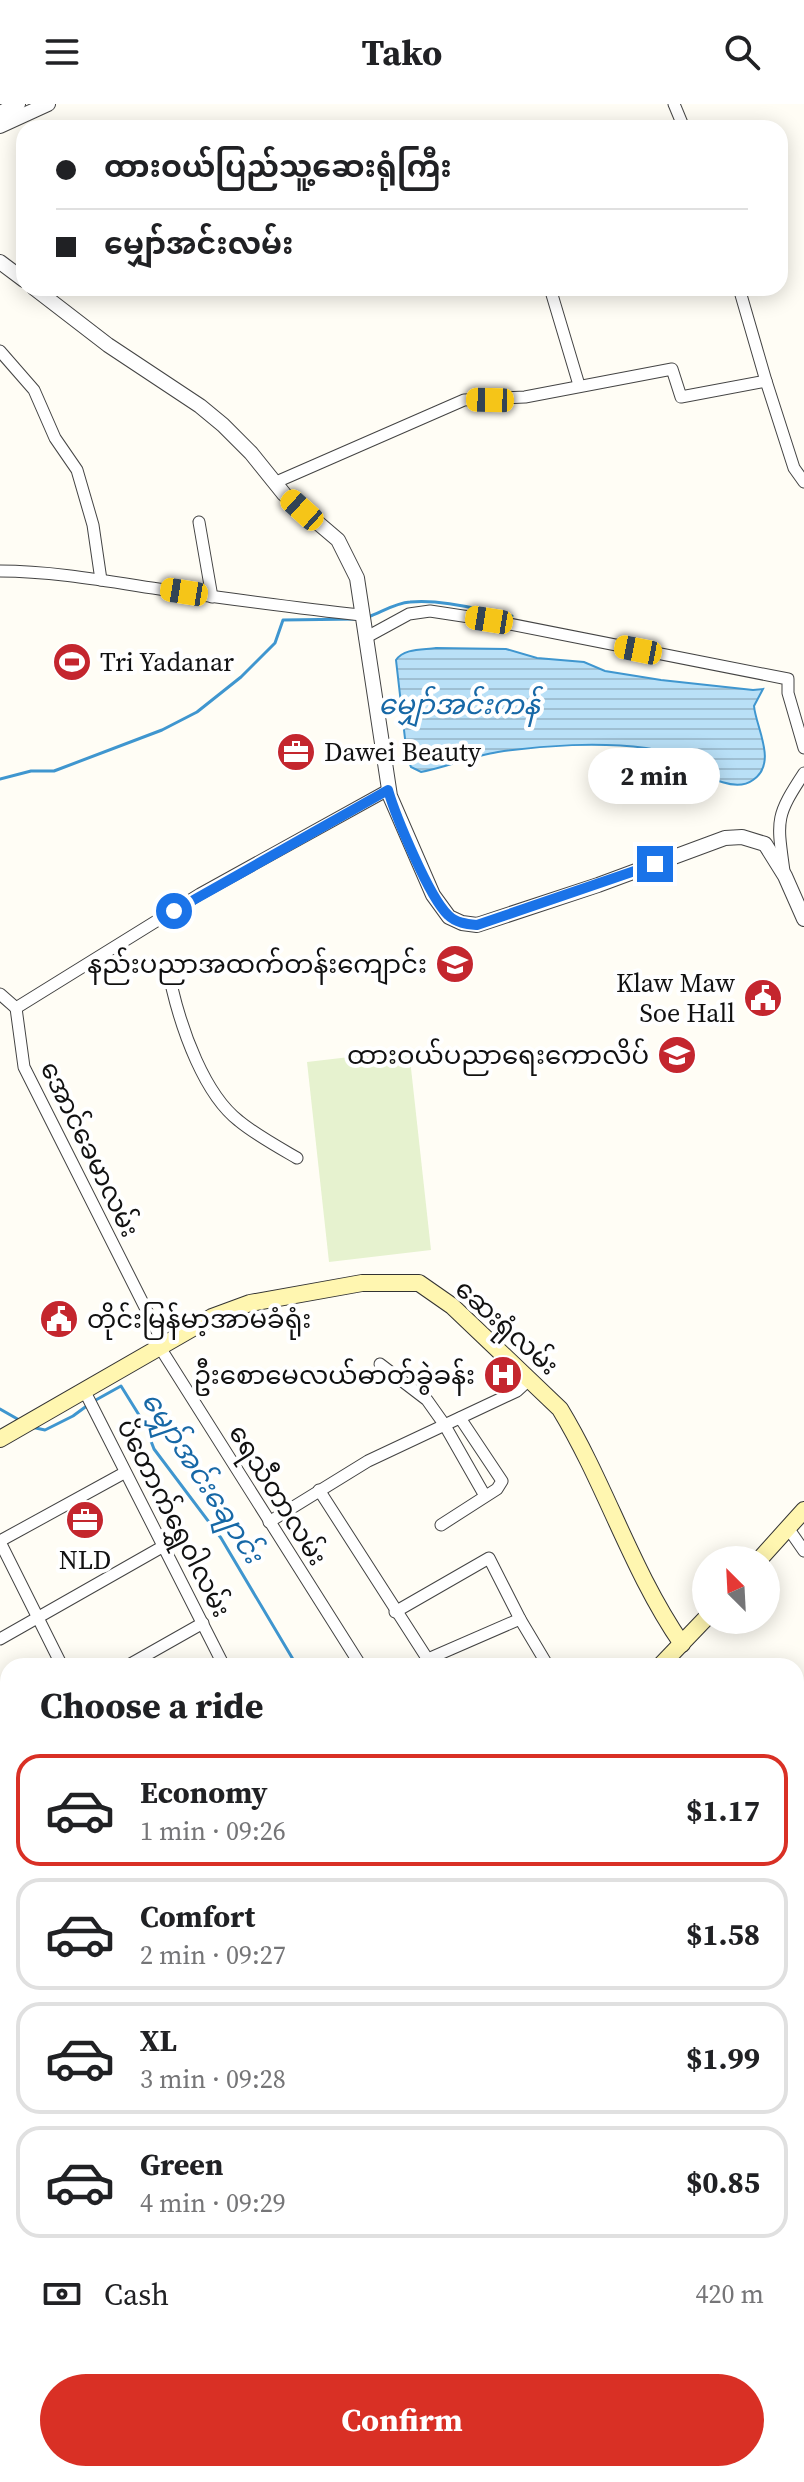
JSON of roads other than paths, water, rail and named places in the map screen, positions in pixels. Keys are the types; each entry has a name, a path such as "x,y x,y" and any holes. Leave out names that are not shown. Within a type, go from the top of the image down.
{"main road":[{"name":"ဆေးရုံလမ်း","path":"0,1439 212,1317 250,1303 362,1283 419,1283 452,1306 560,1409 573,1430 658,1609 682,1644"},
{"path":"772,1546 804,1510"},
{"path":"668,1658 692,1633"}],"street":[{"path":"0,113 18,104"},
{"path":"0,126 48,104"},
{"path":"44,296 108,345 200,406 223,425 251,453 274,483 338,540 357,578 388,790 433,895 449,917 477,925 725,838 742,837 765,844 785,876 804,919"},
{"path":"552,296 579,385"},
{"path":"741,296 794,468 804,482"},
{"path":"0,351 34,390 55,438 77,470 93,525 101,580"},
{"path":"274,483 464,400 525,397 672,369 681,397 766,381"},
{"path":"199,522 212,597"},
{"path":"0,571 101,580 361,615"},
{"path":"365,638 409,614 430,611 788,679 788,693 804,748"},
{"path":"785,876 778,824 786,801 804,773"},
{"path":"0,994 16,1008 200,894 388,790"},
{"path":"172,988 180,1023 219,1099 237,1120 297,1158"},
{"name":"အောင်ခေမာလမ်း","path":"16,1008 24,1067 160,1337 159,1346"},
{"name":"ရေသီတာလမ်း","path":"159,1346 356,1658"},
{"path":"380,1364 427,1400 485,1496"},
{"path":"269,1522 368,1461 517,1391 530,1379"},
{"name":"ပိတောက်ရွှေဝါလမ်း","path":"84,1390 220,1658"},
{"path":"441,1525 497,1489 502,1481 460,1418"},
{"path":"58,1658 0,1542 124,1473"},
{"path":"319,1490 427,1658"},
{"path":"788,1528 804,1551"},
{"path":"0,1639 162,1547"},
{"path":"395,1612 489,1558 543,1658"},
{"path":"440,1658 520,1619"},
{"path":"141,1658 203,1623"}],"water":[{"name":"မျှော်အင်းကန်","path":"436,648 506,649 537,658 584,662 605,671 661,680 763,689 754,706 764,745 764,764 753,780 742,785 729,784 646,748 572,745 498,752 421,772 411,767 407,756 396,660 409,651"}],"waterway":[{"name":"မျှော်အင်းချောင်း","path":"368,617 399,604 423,601 512,616"},
{"name":"မျှော်အင်းချောင်း","path":"0,779 31,771 54,771 162,730 197,712 241,677 275,643 283,620 357,619"},
{"name":"မျှော်အင်းချောင်း","path":"94,1401 121,1386 144,1423 154,1449 221,1538 292,1658"},
{"name":"မျှော်အင်းချောင်း","path":"31,1427 45,1430 88,1405"},
{"name":"မျှော်အင်းချောင်း","path":"0,1409 21,1421"}],"place":[{"name":"Tri Yadanar","path":"72,662"},
{"name":"Dawei Beauty","path":"296,752"},
{"name":"နည်းပညာအထက်တန်းကျောင်း","path":"455,964"},
{"name":"Klaw Maw Soe Hall","path":"763,998"},
{"name":"ထားဝယ်ပညာရေးကောလိပ်","path":"677,1055"},
{"name":"တိုင်းမြန်မာ့အာမခံရုံး","path":"59,1319"},
{"name":"ဦးစောမေလယ်ဓာတ်ခွဲခန်း","path":"503,1375"},
{"name":"NLD","path":"85,1520"}]}
